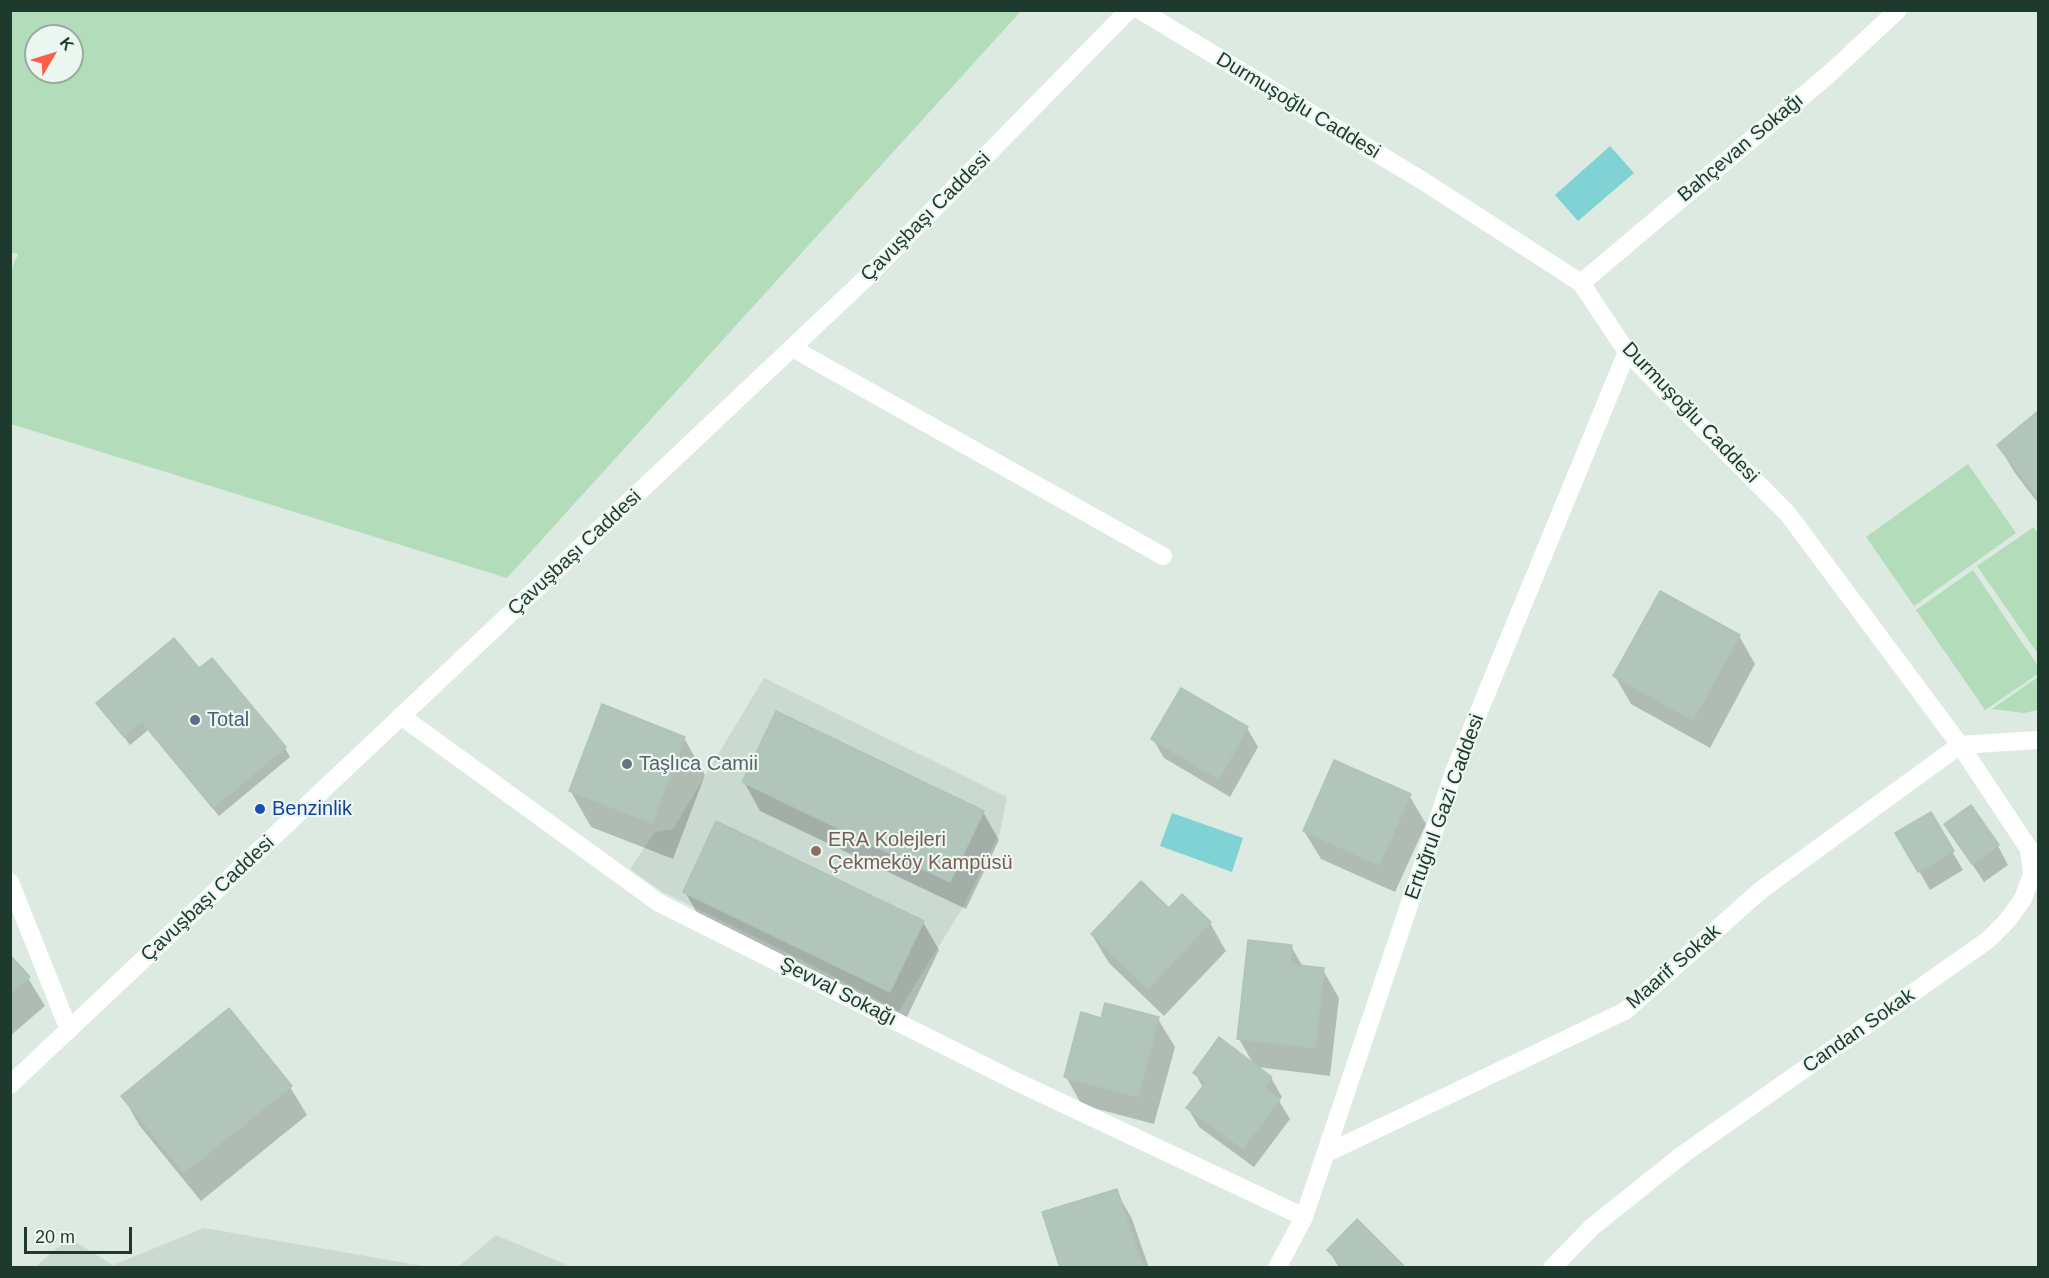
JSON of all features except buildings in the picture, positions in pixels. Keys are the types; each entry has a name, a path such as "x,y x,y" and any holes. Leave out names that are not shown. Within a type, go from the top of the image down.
{"street":[{"name":"Çavuşbaşı Caddesi","path":"10,1085 866,278 1129,10"},
{"name":"Durmuşoğlu Caddesi","path":"1140,10 1422,181 1581,283 1627,352 1788,514 1960,746"},
{"name":"Bahçevan Sokağı","path":"1581,283 1828,75 1898,10"},
{"path":"792,348 1163,556"},
{"name":"Ertuğrul Gazi Caddesi","path":"1277,1268 1304,1217 1454,772 1627,352"},
{"name":"Şevval Sokağı","path":"402,716 659,903 1013,1080 1304,1217"},
{"path":"1960,746 2038,740"},
{"name":"Maarif Sokak","path":"1326,1154 1625,1011 1761,890 1960,746"},
{"name":"Candan Sokak","path":"1552,1268 1592,1227 1682,1155 1988,940 2007,921 2023,899 2032,874 2029,849 1960,746"},
{"path":"10,882 69,1030"}],"shaded area":[{"name":"ERA Kolejleri Çekmeköy Kampüsü","path":"764,678 1007,797 1000,833 963,907 899,1011 798,958 663,892 630,869 655,832 673,829"},
{"path":"204,1228 429,1267 35,1267 69,1238 113,1265"},
{"path":"496,1235 572,1267 458,1267"}],"green space":[{"path":"11,10 1021,10 507,578 11,424 10,273 18,254 10,252"},
{"path":"1968,464 2016,533 1914,606 1866,537"},
{"path":"2034,527 2038,534 2038,654 1977,566"},
{"path":"1973,570 2038,666 2038,674 1985,710 1916,610"},
{"path":"2038,677 2038,710 2024,713 1992,709"}],"water":[{"path":"1610,146 1634,173 1578,221 1555,195"},
{"path":"1172,813 1243,838 1232,872 1160,846"}],"place":[{"name":"Total","path":"195,720"},
{"name":"Taşlıca Camii","path":"627,764"},
{"name":"Benzinlik","path":"260,809"},
{"name":"ERA Kolejleri Çekmeköy Kampüsü","path":"816,851"}]}
